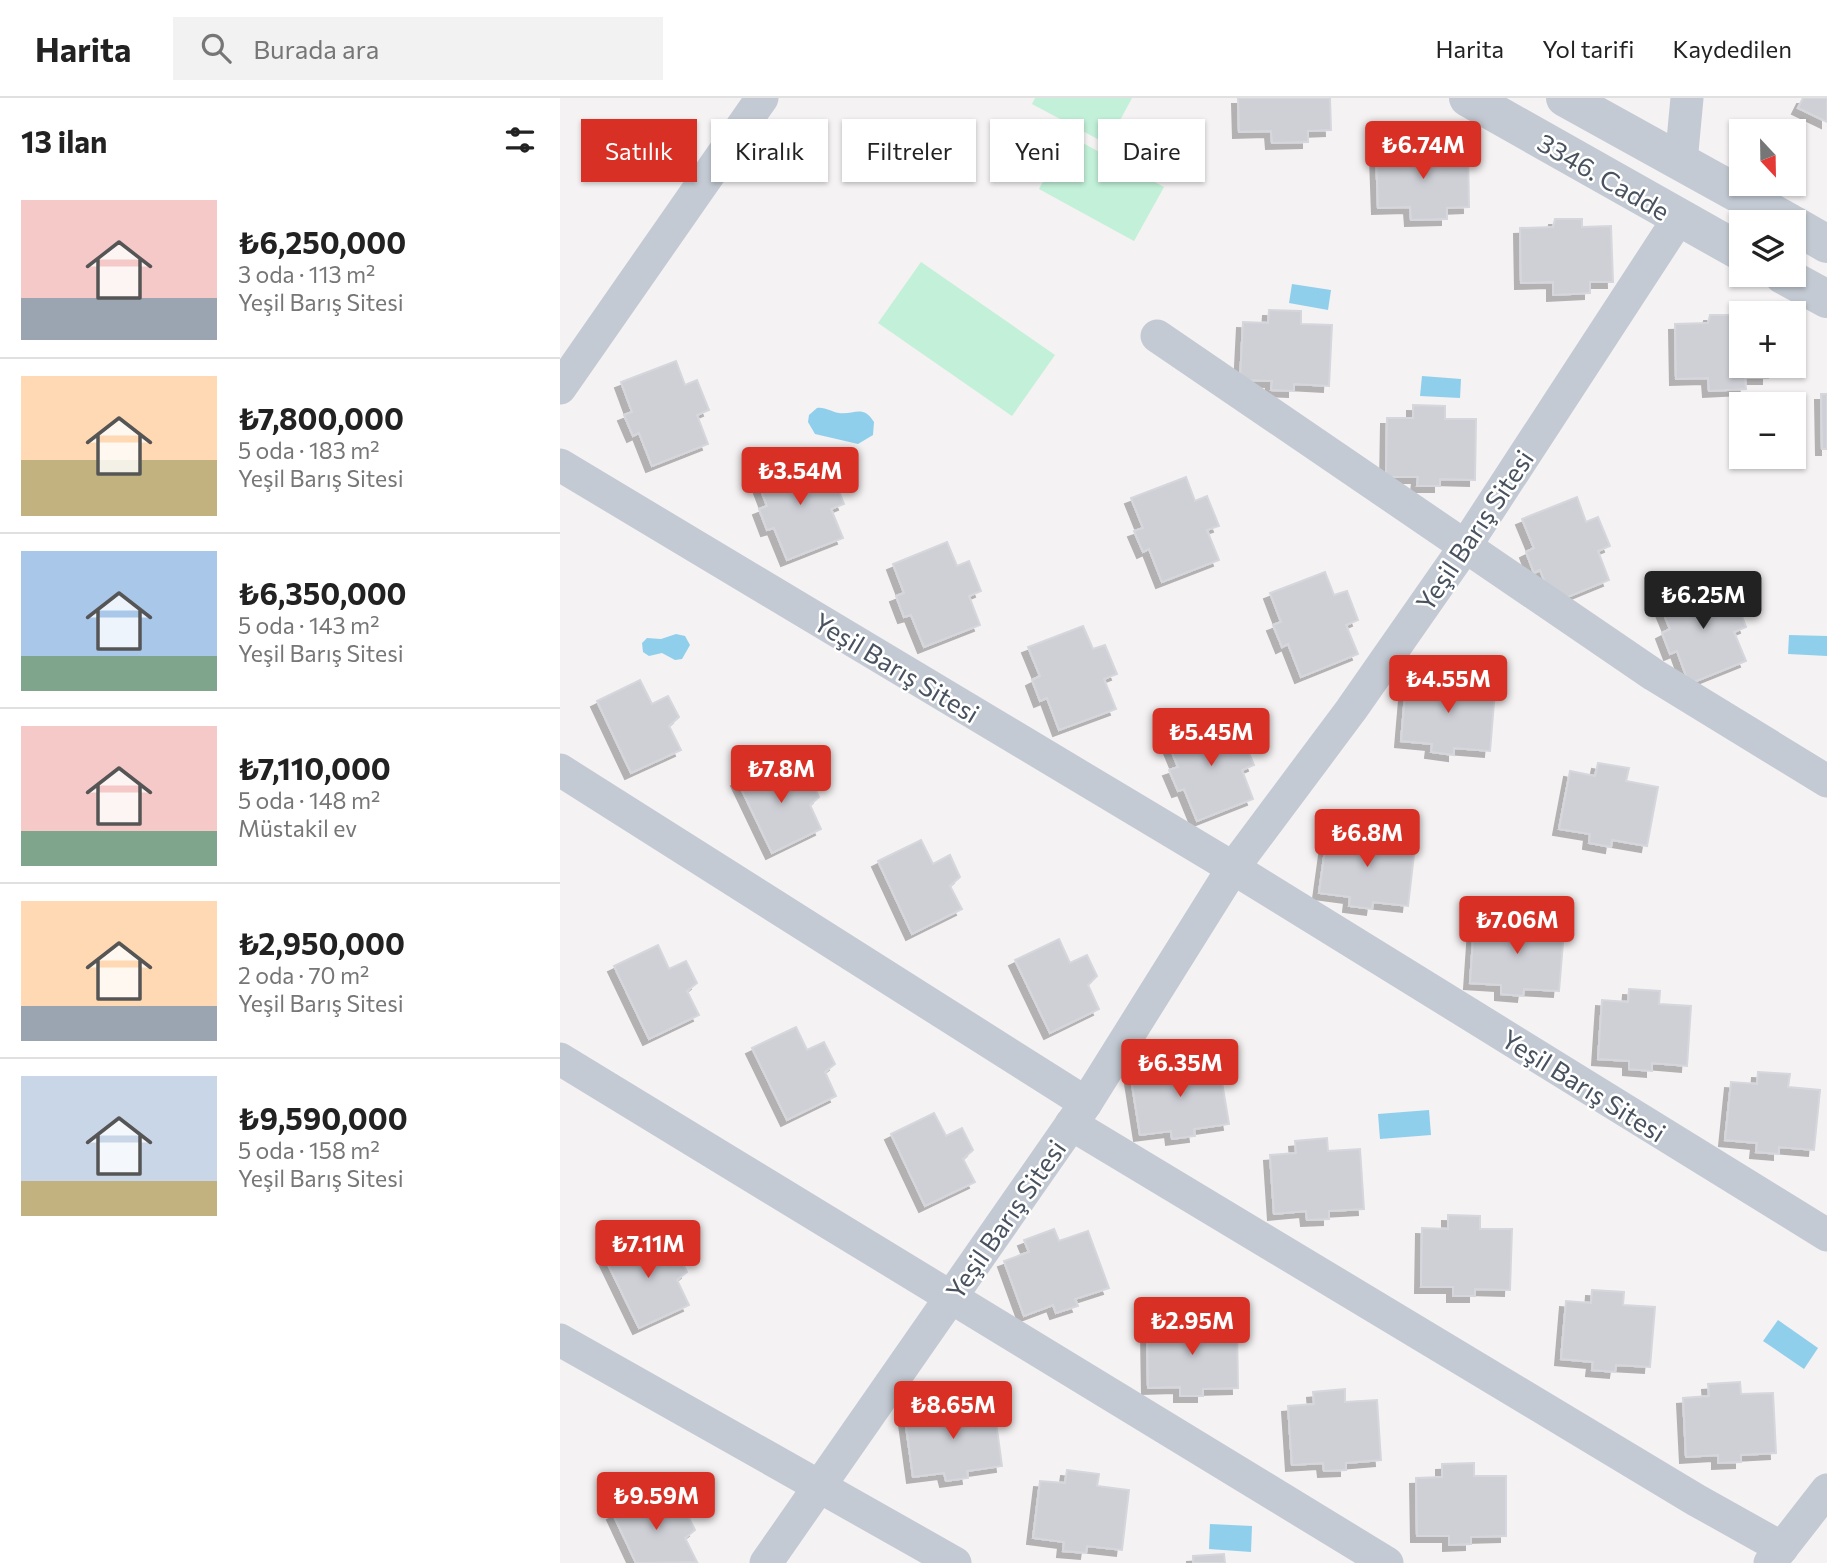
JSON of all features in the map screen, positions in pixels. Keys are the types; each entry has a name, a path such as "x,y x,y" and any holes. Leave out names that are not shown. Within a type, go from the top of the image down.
{"street":[{"path":"560,388 762,98"},
{"name":"3346. Cadde","path":"1468,98 1729,245"},
{"name":"3346. Cadde","path":"1565,98 1767,210"},
{"path":"1679,218 1687,98"},
{"name":"Yeşil Barış Sitesi","path":"766,1563 1078,1113 1234,868 1352,710 1464,548 1679,218"},
{"path":"1806,232 1827,244"},
{"path":"1805,287 1827,299"},
{"path":"1157,336 1464,548 1654,675 1827,781"},
{"name":"Yeşil Barış Sitesi","path":"560,465 1234,868 1827,1235"},
{"path":"560,770 1078,1113 1696,1500 1776,1555 1827,1490"},
{"path":"560,1059 1387,1563"},
{"path":"560,1340 955,1563"}],"green space":[{"path":"1035,98 1132,98 1121,119 1098,119 1098,139 1084,132 1084,119 1060,119 1032,104"},
{"path":"1084,144 1098,151 1098,182 1155,182 1164,187 1134,241 1039,189 1043,182 1084,182"},
{"path":"921,262 1055,355 1012,416 878,323"}],"water":[{"path":"1292,284 1331,290 1328,310 1289,303"},
{"path":"1422,376 1461,379 1460,398 1420,396"},
{"path":"817,408 839,413 866,413 874,422 873,435 858,444 815,434 808,422 809,415"},
{"path":"676,634 685,636 690,645 682,659 675,660 662,653 649,656 643,652 642,643 647,638 661,639"},
{"path":"1789,635 1827,636 1827,656 1788,654"},
{"path":"1429,1110 1431,1135 1380,1139 1378,1114"},
{"path":"1778,1320 1818,1348 1804,1369 1763,1341"},
{"path":"1210,1524 1252,1526 1251,1552 1209,1549"}],"building":[{"path":"1238,98 1330,98 1331,130 1308,131 1308,142 1272,143 1271,131 1239,132"},
{"path":"1803,98 1827,98 1827,122 1798,108"},
{"path":"1439,144 1439,152 1468,151 1469,207 1447,208 1447,219 1411,220 1410,207 1378,208 1376,153 1410,152 1412,145"},
{"path":"1555,219 1582,219 1582,227 1611,226 1613,282 1590,282 1590,293 1553,295 1553,282 1521,283 1520,228 1553,227"},
{"path":"1269,310 1301,311 1301,324 1332,325 1329,386 1294,384 1294,391 1271,390 1272,381 1240,380 1243,322 1268,323"},
{"path":"1710,315 1729,315 1729,378 1745,378 1746,389 1709,391 1708,378 1676,379 1675,324 1708,323"},
{"path":"676,361 685,385 697,380 709,410 697,415 708,444 652,466 639,433 633,436 624,415 632,412 621,382"},
{"path":"1821,394 1827,394 1827,449 1822,449"},
{"path":"1413,405 1445,406 1445,419 1476,419 1475,480 1440,479 1440,486 1417,486 1418,477 1386,477 1387,418 1413,418"},
{"path":"810,455 820,479 832,474 844,504 831,509 843,538 787,560 774,528 767,530 759,509 767,506 756,477"},
{"path":"1186,477 1195,501 1207,496 1219,526 1207,530 1219,560 1162,582 1149,549 1143,552 1134,531 1143,528 1131,498"},
{"path":"1577,497 1586,522 1598,517 1610,546 1598,551 1609,580 1553,603 1540,570 1534,573 1526,552 1534,548 1522,519"},
{"path":"947,542 957,566 969,561 981,591 969,596 980,625 924,647 911,615 904,617 896,596 904,593 893,564"},
{"path":"1325,572 1334,595 1347,591 1358,620 1346,625 1358,654 1301,677 1288,644 1282,647 1273,625 1281,622 1270,593"},
{"path":"1713,579 1722,603 1735,598 1746,627 1734,632 1746,661 1689,684 1677,651 1670,654 1662,633 1670,629 1658,600"},
{"path":"1083,626 1093,649 1105,645 1117,674 1104,679 1116,709 1059,730 1047,698 1040,701 1032,680 1040,676 1028,647"},
{"path":"1433,672 1465,675 1463,688 1495,691 1490,751 1454,748 1454,755 1431,752 1432,744 1401,741 1406,683 1432,685"},
{"path":"640,680 652,704 668,696 679,717 669,726 681,750 631,773 597,701"},
{"path":"1221,716 1230,740 1242,736 1254,765 1242,770 1253,799 1197,821 1184,789 1178,791 1169,770 1178,767 1166,738"},
{"path":"781,760 792,783 809,775 819,797 810,805 821,829 772,853 737,780"},
{"path":"1598,763 1629,768 1626,781 1658,787 1647,846 1612,840 1611,847 1589,843 1590,834 1559,829 1570,771 1595,776"},
{"path":"1354,826 1386,829 1384,842 1415,846 1408,906 1373,902 1372,909 1349,906 1350,897 1319,893 1327,835 1352,838"},
{"path":"921,840 933,864 950,855 960,877 950,886 962,909 912,934 878,861"},
{"path":"1501,913 1533,916 1532,929 1564,931 1559,991 1524,989 1523,996 1501,994 1501,985 1470,983 1474,925 1500,927"},
{"path":"1059,939 1070,963 1087,955 1097,976 1088,985 1099,1009 1050,1033 1015,960"},
{"path":"658,945 669,969 686,961 697,983 687,991 699,1015 649,1039 614,966"},
{"path":"1629,989 1660,991 1659,1004 1691,1006 1687,1066 1652,1063 1652,1071 1629,1069 1629,1061 1598,1059 1602,1000 1628,1002"},
{"path":"796,1027 807,1050 824,1042 835,1064 825,1072 836,1096 787,1120 752,1048"},
{"path":"1186,1056 1188,1069 1219,1064 1229,1124 1194,1129 1195,1136 1172,1139 1171,1131 1140,1135 1131,1078 1157,1074 1155,1061"},
{"path":"1758,1072 1790,1074 1788,1087 1820,1090 1814,1150 1779,1147 1779,1154 1756,1152 1757,1143 1725,1140 1731,1082 1757,1084"},
{"path":"934,1113 946,1136 962,1128 973,1150 963,1159 975,1182 925,1206 891,1134"},
{"path":"1327,1138 1328,1151 1360,1149 1364,1209 1329,1211 1329,1219 1307,1220 1306,1211 1274,1214 1270,1155 1296,1153 1295,1141"},
{"path":"1448,1215 1480,1216 1480,1229 1512,1229 1510,1290 1475,1289 1475,1296 1453,1296 1453,1287 1421,1287 1422,1228 1448,1229"},
{"path":"1054,1229 1059,1241 1088,1231 1109,1288 1075,1299 1078,1306 1056,1313 1053,1305 1024,1316 1004,1261 1029,1252 1024,1240"},
{"path":"648,1235 659,1258 676,1250 687,1272 677,1280 689,1305 639,1328 604,1256"},
{"path":"1592,1290 1624,1292 1623,1305 1655,1307 1650,1367 1616,1365 1615,1372 1592,1370 1593,1362 1561,1359 1566,1301 1591,1303"},
{"path":"1173,1316 1205,1316 1205,1329 1237,1328 1238,1388 1203,1389 1203,1396 1180,1396 1180,1387 1148,1388 1147,1329 1173,1329"},
{"path":"1740,1382 1741,1394 1773,1393 1776,1453 1741,1455 1741,1462 1718,1463 1718,1455 1686,1457 1683,1398 1709,1396 1708,1384"},
{"path":"1345,1389 1345,1402 1377,1400 1381,1460 1346,1463 1346,1470 1324,1471 1323,1463 1292,1465 1288,1406 1314,1404 1313,1392"},
{"path":"961,1398 962,1411 994,1407 1002,1466 967,1471 968,1478 946,1481 944,1473 913,1477 905,1419 930,1415 929,1402"},
{"path":"1474,1463 1474,1476 1506,1476 1506,1536 1471,1537 1471,1544 1449,1545 1449,1536 1417,1536 1416,1478 1442,1477 1442,1464"},
{"path":"1067,1470 1099,1474 1097,1486 1129,1490 1122,1550 1087,1546 1086,1553 1063,1551 1064,1542 1033,1538 1040,1481 1065,1483"},
{"path":"656,1492 668,1516 684,1508 695,1530 685,1538 697,1562 636,1563 613,1514"},
{"path":"1224,1554 1225,1563 1193,1563 1193,1556"}]}
